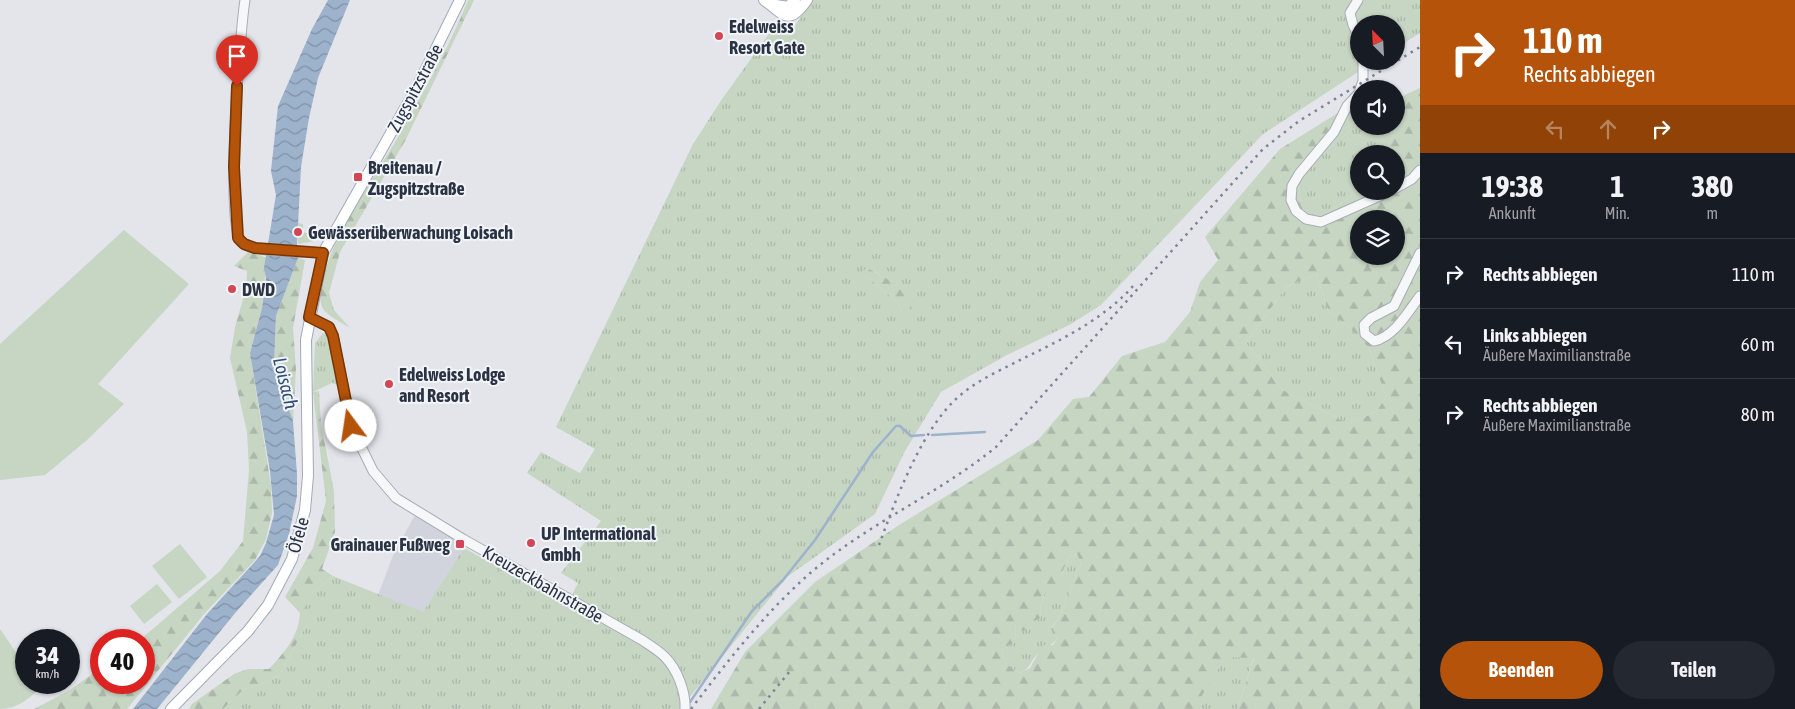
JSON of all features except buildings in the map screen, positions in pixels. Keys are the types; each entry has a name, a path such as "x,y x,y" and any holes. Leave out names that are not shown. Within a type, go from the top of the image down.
{"main road":[{"name":"Zugspitzstraße","path":"309,317 323,253 416,87 460,0"},
{"path":"766,2 788,7 794,0"},
{"path":"766,2 779,14 790,16 800,11 807,0"},
{"name":"Öfele","path":"170,709 248,631 268,605 292,559 299,540 306,502 306,340 309,317"}],"street":[{"path":"245,0 240,27 237,86 235,216 238,238 244,244 255,248 323,253"},
{"path":"1350,15 1358,0"},
{"path":"1350,103 1334,132 1299,174 1292,186 1290,200 1296,211 1306,219 1321,222 1371,200"},
{"path":"1405,183 1412,179 1420,170"},
{"path":"1420,253 1394,306 1371,318 1364,325 1365,334 1374,341 1382,339 1391,332 1420,296"},
{"name":"Kreuzeckbahnstraße","path":"309,317 329,327 333,336 351,426 373,471 396,498 463,539 642,640 665,657 681,684 685,700 684,709"}],"shaded area":[{"path":"419,508 468,536 464,548 423,613 378,595 394,553"}],"green space":[{"path":"468,0 474,0 405,141 340,252 329,293 334,310 350,328 322,308 321,287 327,266 348,220 435,71"},
{"path":"813,0 1420,0 1420,33 1405,42 1405,15 1350,15 1350,70 1361,70 1263,134 1101,305 1071,324 1007,355 941,392 905,451 875,514 787,577 680,709 223,709 241,692 279,676 307,624 307,597 333,576 423,612 464,548 567,605 578,583 561,573 601,521 527,473 541,452 580,473 595,449 556,427 693,144 722,99 776,24 789,34","holes":["867,268 878,273 903,293 901,313 898,303 865,275"]},
{"path":"1420,88 1420,709 1237,709 1254,658 1225,657 1194,709 711,709 745,652 815,582 899,525 1038,440 1073,399 1089,397 1122,356 1165,342 1190,312 1200,282 1218,260 1205,237 1280,149 1341,111 1350,110 1350,131 1314,162 1298,184 1302,208 1321,216 1350,197 1350,200 1405,200 1405,145 1389,145 1394,135 1405,135 1405,95","holes":["1316,274 1329,312 1348,326 1369,348 1386,397 1376,412 1348,424 1283,390 1246,343 1286,287","1077,554 1081,564 1059,618 1051,629 1058,638 1053,645 1043,645 1030,668 1020,673 1007,664 1002,649 1016,642 1015,623 1022,631 1030,629 1032,622 1041,618 1040,609 1045,592 1058,591 1063,570 1070,556"]},
{"path":"1350,131 1350,135 1394,135 1389,145 1350,145 1350,197 1321,216 1302,208 1298,184 1314,162"},
{"path":"298,223 303,224 303,232 317,236 315,241 298,244"},
{"path":"124,230 189,284 98,384 124,404 87,440 45,475 0,480 0,344"},
{"path":"249,251 267,258 262,308 250,353 271,486 272,513 266,539 255,560 205,613 155,675 155,629 153,629 220,571 243,541 249,470 247,432 230,358 235,327 246,289 247,271 234,266"},
{"path":"298,258 305,260 293,328 296,369 293,421 274,366 276,316"},
{"path":"867,268 889,280 902,292 911,306 913,314 901,313 898,303 862,271"},
{"path":"1316,274 1329,312 1348,326 1369,348 1386,397 1376,412 1348,424 1283,390 1246,343 1286,287"},
{"path":"323,333 337,354 345,404 336,384 332,383 313,392 315,343"},
{"path":"319,391 321,424 334,491 335,532 322,569 333,576 307,597 307,624 279,676 241,692 223,709 189,709 192,704 234,674 248,669 269,669 294,637 300,613 285,597 313,548 326,501 313,392"},
{"path":"180,544 207,577 179,599 152,566"},
{"path":"1077,554 1081,564 1059,618 1051,628 1058,638 1038,654 1028,667 1020,673 1007,664 1002,649 1016,642 1015,623 1032,622 1041,618 1040,609 1045,592 1058,590 1063,570 1070,556"},
{"path":"157,584 172,602 144,624 130,606"},
{"path":"0,629 15,651 15,694 34,694 12,707 0,709"},
{"path":"1225,657 1254,657 1237,709 1193,709"},
{"path":"90,676 90,694 139,694 127,709 34,709 62,694 80,694 80,683"}],"water":[{"path":"328,0 350,0 318,78 301,167 298,258 276,316 274,366 293,421 297,474 297,496 289,534 278,565 236,612 157,709 133,709 145,694 155,694 155,681 207,614 260,556 274,515 270,471 250,353 262,308 266,278 264,268 276,195 271,171 278,106 312,29"}],"waterway":[{"path":"690,702 752,611 783,580 815,540 873,452 896,426 900,426 911,436 924,435"},
{"path":"932,435 985,432"}],"railway":[{"path":"691,709 761,622 808,575 853,541 950,480 996,447 1263,149 1299,121 1420,47"},
{"path":"879,545 901,489 920,449 930,431 954,401 986,377 1081,328 1109,309 1133,286"},
{"path":"759,709 790,671"}],"place":[{"name":"Edelweiss Resort Gate","path":"719,36"},
{"name":"Breitenau / Zugspitzstraße","path":"358,177"},
{"name":"Gewässerüberwachung Loisach","path":"298,232"},
{"name":"DWD","path":"232,289"},
{"name":"Edelweiss Lodge and Resort","path":"389,384"},
{"name":"UP Intermational Gmbh","path":"531,543"},
{"name":"Grainauer Fußweg","path":"460,544"}],"route":[{"path":"237,86 234,167 236,234 240,241 249,247 323,253 309,317 329,327 333,336 351,426"}],"water label":[{"name":"Loisach","path":"286,383"}]}
